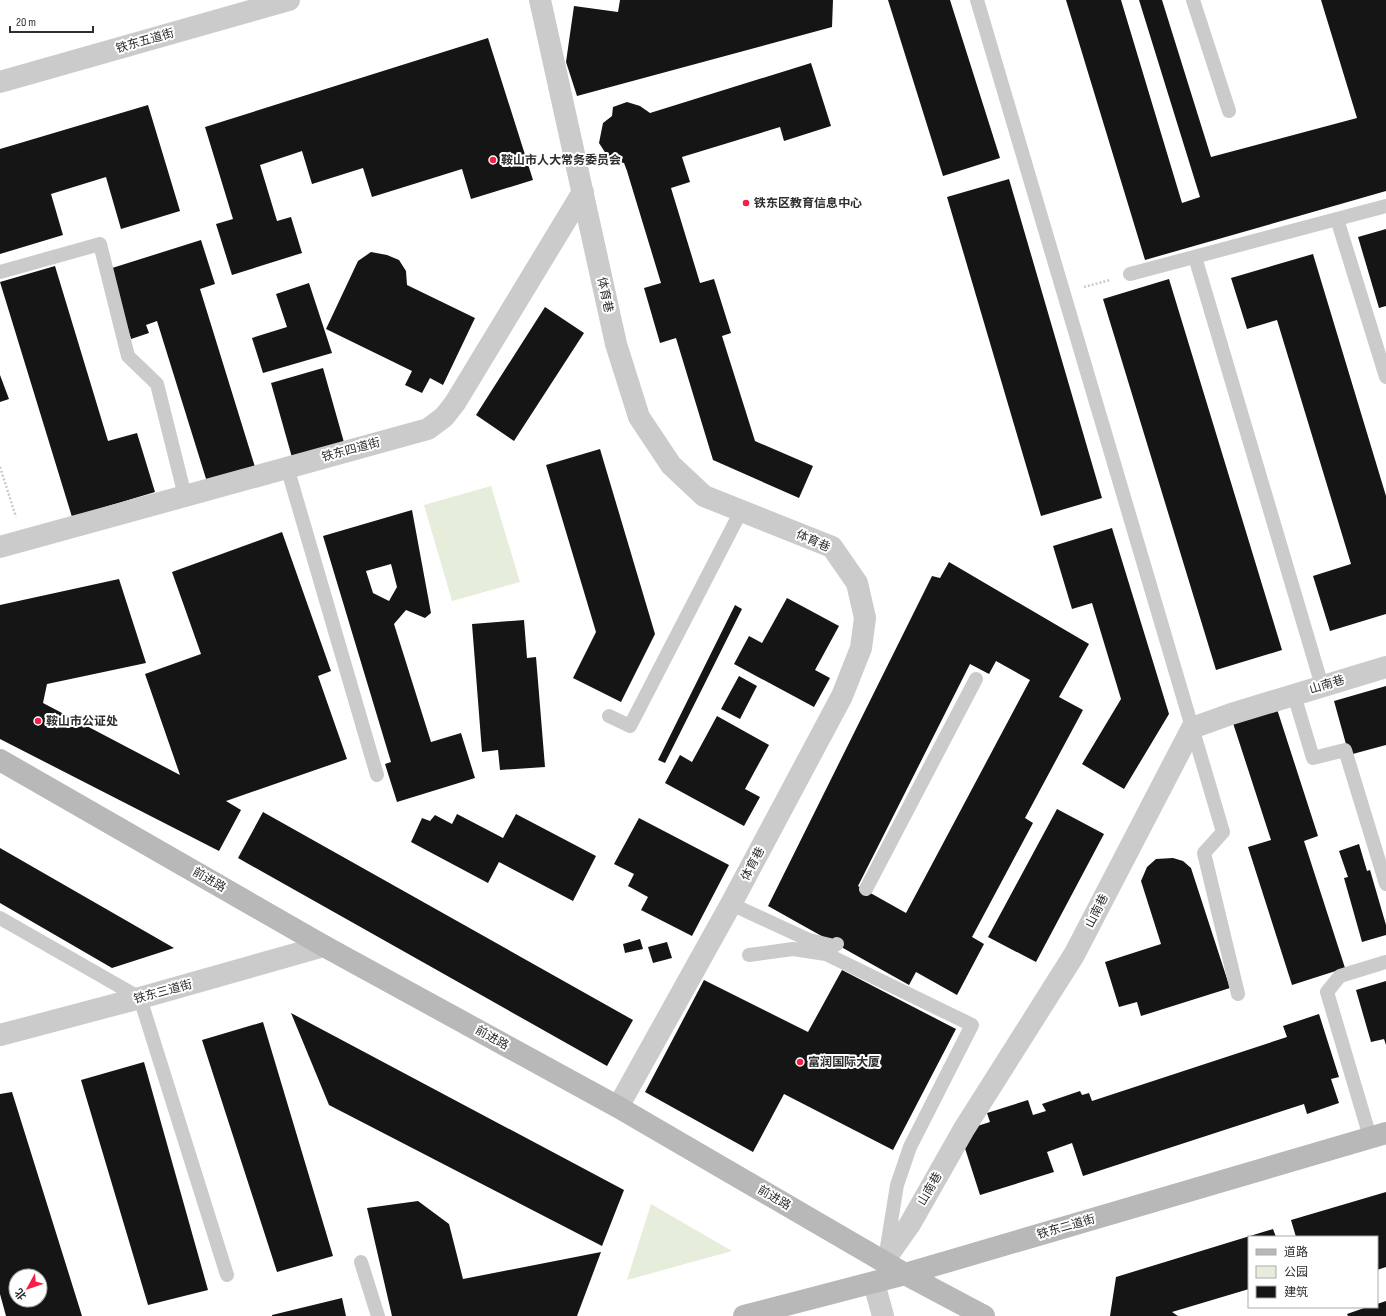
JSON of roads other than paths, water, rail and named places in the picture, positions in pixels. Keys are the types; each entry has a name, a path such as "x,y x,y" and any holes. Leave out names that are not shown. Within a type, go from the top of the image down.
{"main road":[{"name":"前进路","path":"0,760 324,946 618,1108 905,1274 984,1316"},
{"name":"铁东二道街","path":"744,1316 874,1283 1378,1135"}],"street":[{"name":"铁东五道街","path":"0,82 289,0"},
{"name":"体育巷","path":"540,0 616,344 639,417 670,465 704,496 832,547 857,583 865,618 860,648 842,696 731,904 618,1108"},
{"name":"铁东四道街","path":"0,547 428,429 444,417 455,403 583,192"},
{"name":"山南巷","path":"884,1262 910,1224 964,1129 1074,955 1192,728 1231,714 1386,667"},
{"name":"铁东三道街","path":"0,1035 140,998 324,946"},
{"path":"874,1283 883,1316"}],"lane":[{"path":"977,0 1065,293 1223,832 1204,853 1238,994"},
{"path":"1193,0 1229,111"},
{"path":"1130,274 1386,206"},
{"path":"1337,219 1386,377"},
{"path":"0,272 100,244 128,356 157,384 185,496"},
{"path":"1195,257 1322,686"},
{"path":"287,467 376,775"},
{"path":"609,716 630,726 741,511"},
{"path":"866,890 976,679"},
{"path":"1294,695 1313,758 1344,750 1386,884"},
{"path":"731,904 809,940 834,946 837,944"},
{"path":"0,918 140,998 228,1275"},
{"path":"749,955 793,949 826,954 972,1025 910,1148 897,1185 884,1262 874,1283"},
{"path":"1378,1135 1327,992 1340,976 1386,962"},
{"path":"361,1262 378,1316"}],"place":[{"name":"鞍山市人大常务委员会","path":"493,160"},
{"name":"铁东区教育信息中心","path":"746,203"},
{"name":"鞍山市公证处","path":"38,721"},
{"name":"富润国际大厦","path":"800,1062"}]}
